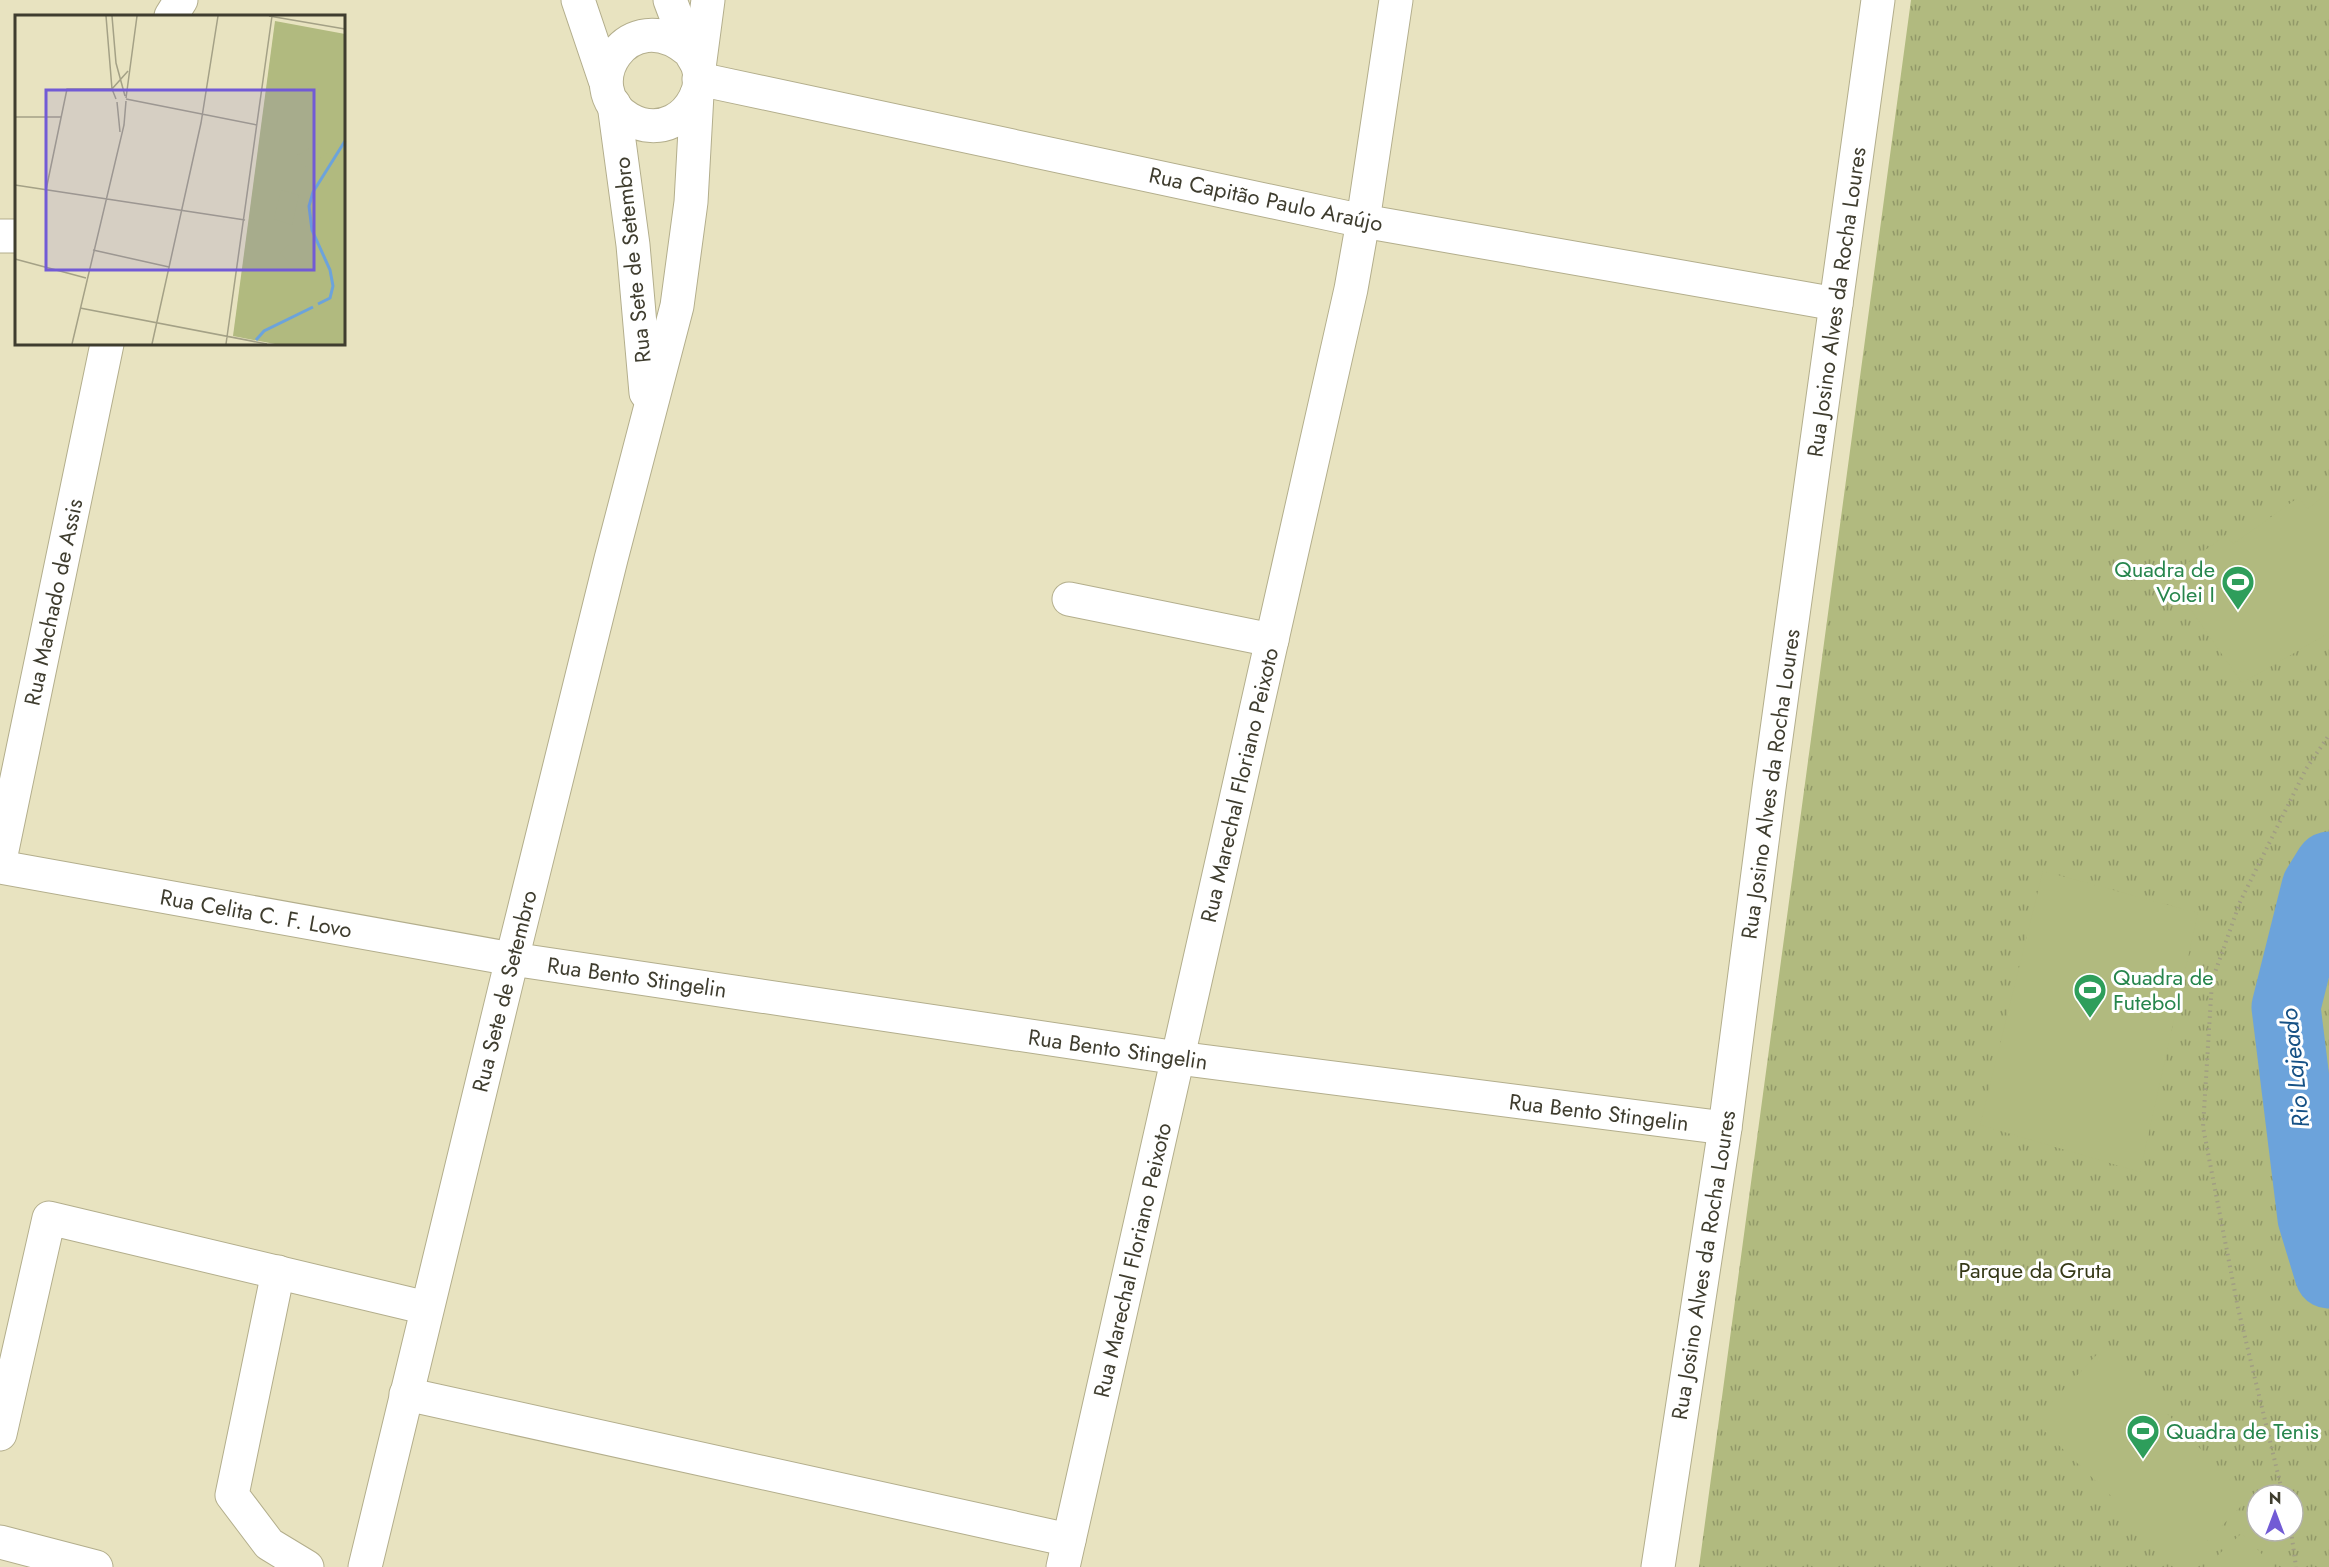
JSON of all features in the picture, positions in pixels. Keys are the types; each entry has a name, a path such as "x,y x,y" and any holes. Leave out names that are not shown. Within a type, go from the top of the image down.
{"street":[{"path":"172,15 181,0"},
{"name":"Rua Sete de Setembro","path":"578,0 609,92 633,245 649,416"},
{"path":"670,0 696,73 690,108 679,118 666,124 651,126 637,123 623,115 609,92 611,61 632,39 647,35 663,35 677,41 696,73"},
{"name":"Rua Sete de Setembro","path":"365,1567 512,959 677,306 691,202 696,73 708,0"},
{"name":"Rua Marechal Floriano Peixoto","path":"1066,1554 1351,289 1396,0"},
{"name":"Rua Josino Alves da Rocha Loures","path":"1658,1567 1725,1128 1878,0"},
{"name":"Rua Capitão Paulo Araújo","path":"696,73 1363,221 1836,304"},
{"name":"Rua Machado de Assis","path":"0,860 107,345"},
{"path":"1069,599 1272,640"},
{"name":"Rua Celita C. F. Lovo","path":"0,867 512,959"},
{"name":"Rua Bento Stingelin","path":"512,959 1178,1058 1725,1128"},
{"path":"0,1434 49,1218 427,1308"},
{"path":"278,1272 232,1495 269,1544 307,1567"},
{"path":"406,1394 1066,1554"},
{"path":"0,1542 96,1567"}],"path":[{"path":"2280,1483 2238,1308 2203,1127 2212,981 2240,902 2306,769 2329,735"},
{"path":"2293,1543 2296,1567"}],"green space":[{"name":"Parque da Gruta","path":"1911,0 2329,0 2329,1567 1699,1567"},
{"path":"2329,492 2329,633 2242,683 2168,577 2226,535 2233,544 2299,497 2307,509"},
{"name":"Quadra de Futebol","path":"2043,871 2198,913 2140,1172 1980,1125"},
{"name":"Quadra de Tenis","path":"2104,1347 2245,1496 2245,1502 2183,1566 2034,1421"},
{"path":"2242,1533 2245,1536 2245,1543 2251,1543 2274,1567 2205,1567"}],"waterway":[{"name":"Rio Lajeado","path":"2329,866 2316,887 2286,1007 2312,1218 2329,1274"}],"place":[{"name":"Quadra de Volei I","path":"2238,611"},
{"name":"Quadra de Futebol","path":"2090,1019"},
{"name":"Quadra de Tenis","path":"2143,1460"}]}
